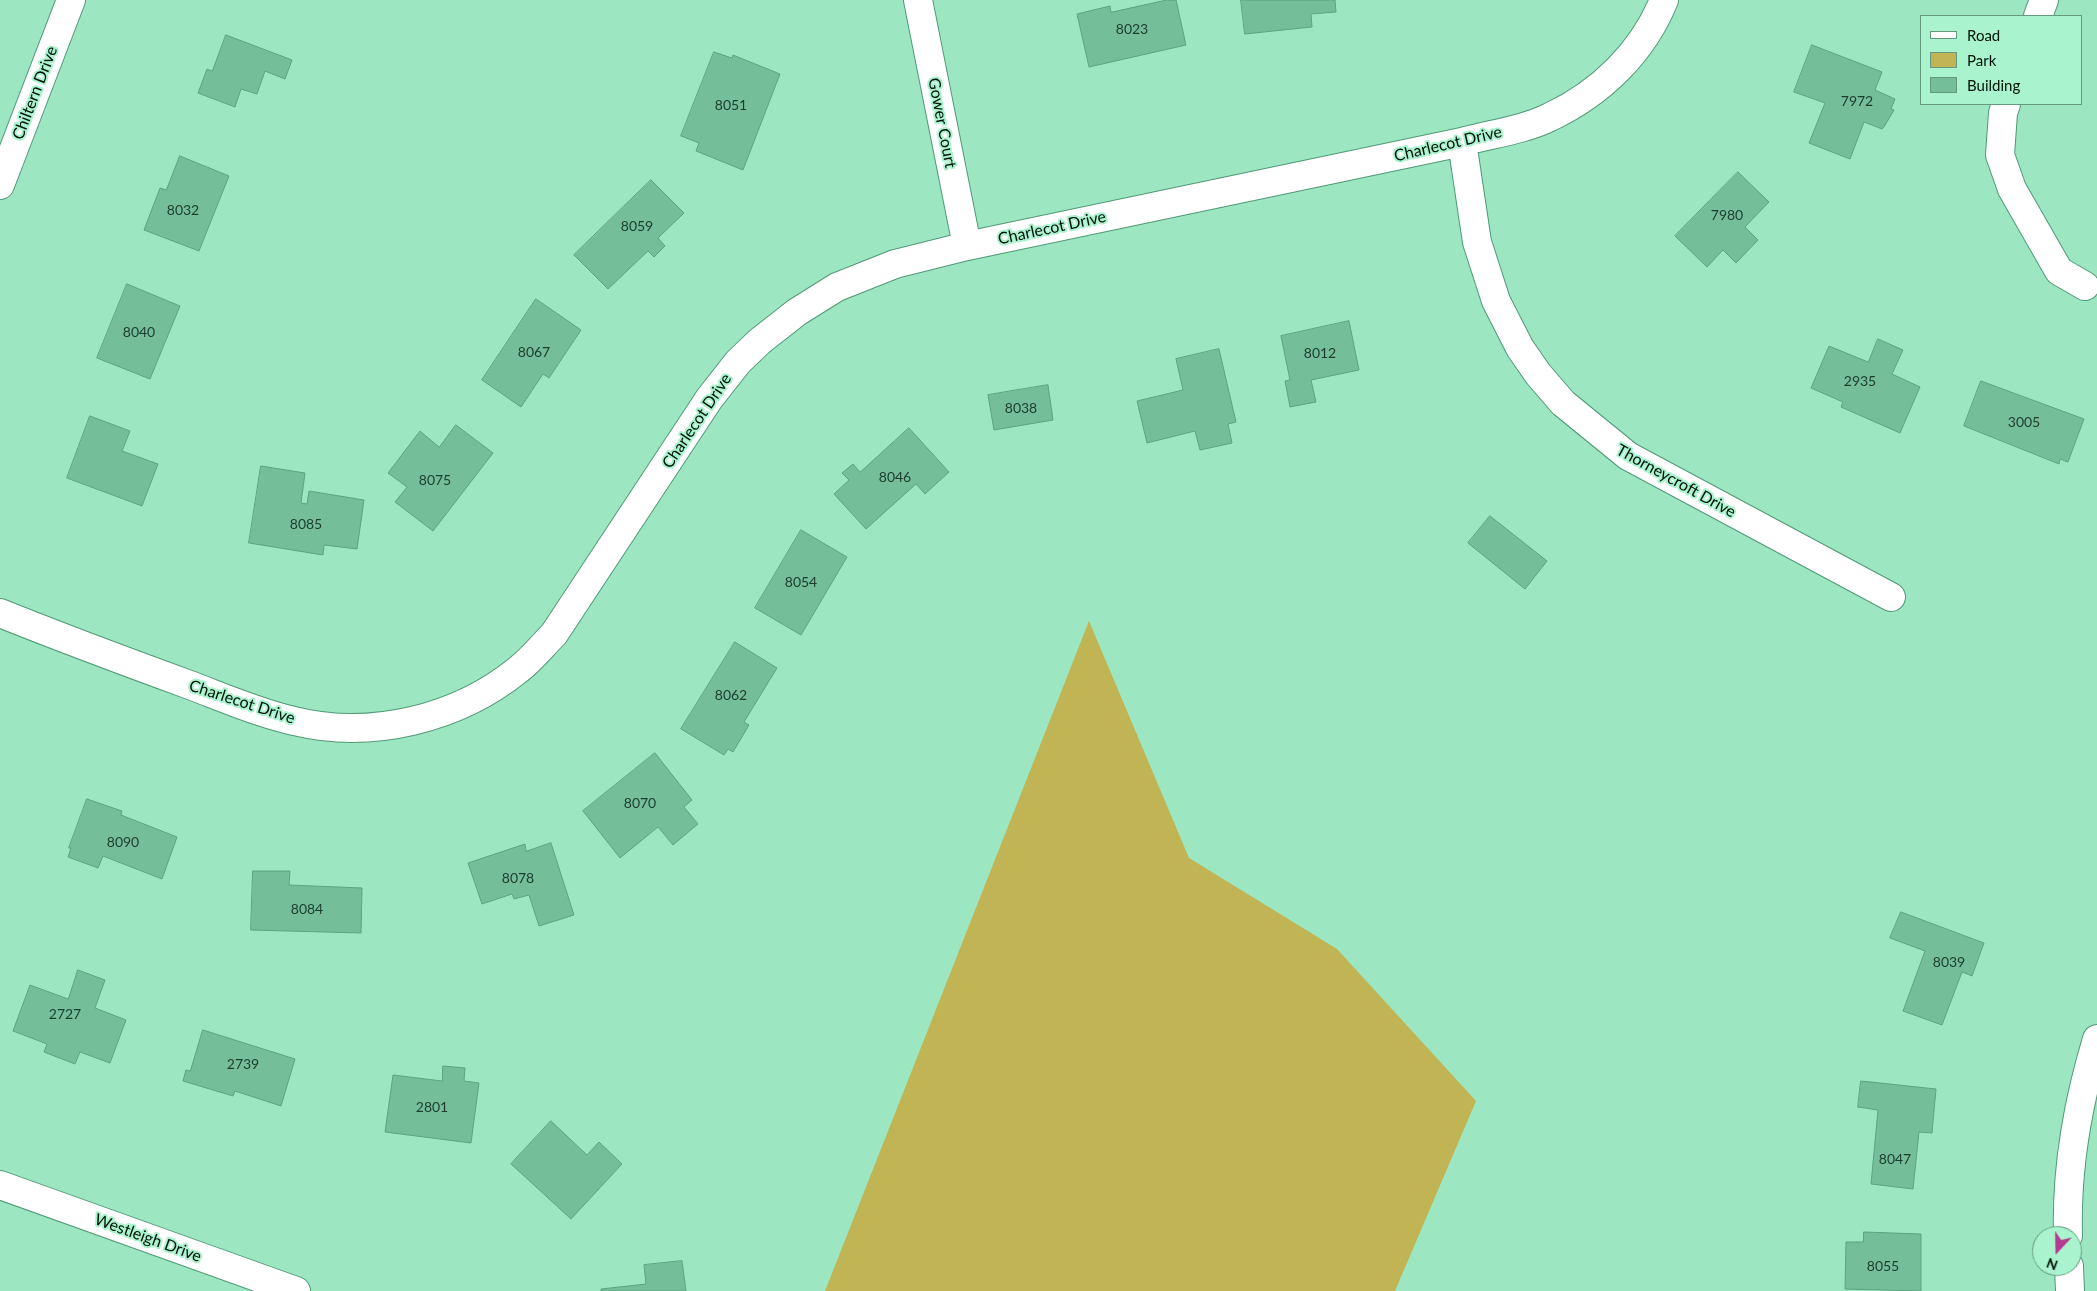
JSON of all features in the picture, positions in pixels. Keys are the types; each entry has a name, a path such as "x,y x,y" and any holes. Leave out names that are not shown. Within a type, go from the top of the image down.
{"street":[{"name":"Chiltern Drive","path":"0,185 71,0"},
{"name":"Gower Court","path":"918,0 966,246"},
{"name":"Charlecot Drive","path":"0,613 89,648 295,722 358,728 420,720 436,716 473,699 506,678 531,658 554,634 709,399 738,362 760,341 797,312 838,287 895,264 966,246 1462,142 1537,122 1572,107 1614,74 1625,63 1648,31 1664,0"},
{"path":"2038,15 2044,0"},
{"path":"2006,105 2003,113 2000,155 2012,189 2059,271 2085,286"},
{"name":"Thorneycroft Drive","path":"1462,142 1477,242 1496,301 1520,348 1538,374 1563,403 1628,456 1891,597"},
{"path":"2068,1226 2075,1131 2097,1039"},
{"name":"Westleigh Drive","path":"0,1185 296,1291"},
{"path":"2069,1276 2070,1291"}],"green space":[{"path":"1089,621 1189,858 1337,949 1476,1101 1395,1291 825,1291"}],"building":[{"path":"1167,0 1176,0 1186,45 1089,67 1077,14 1110,6 1111,12"},
{"path":"1241,0 1335,0 1336,12 1311,14 1312,27 1245,34"},
{"path":"226,35 292,60 285,79 265,71 257,94 241,89 235,107 198,93 207,69 212,71"},
{"path":"1812,45 1882,72 1875,90 1895,99 1891,109 1894,110 1882,129 1864,122 1850,159 1809,143 1825,103 1794,92"},
{"path":"714,52 732,58 733,55 780,74 743,170 696,151 699,143 681,136"},
{"path":"180,156 229,176 199,251 144,230 160,188 166,190"},
{"path":"1738,172 1769,202 1745,227 1758,240 1736,263 1723,250 1707,267 1675,236"},
{"path":"651,180 684,213 658,238 665,246 654,257 648,251 608,289 574,255"},
{"path":"127,284 180,306 150,379 97,358"},
{"path":"536,299 581,330 549,378 543,374 521,407 482,380"},
{"path":"1349,321 1359,370 1311,380 1316,402 1290,407 1285,381 1290,380 1281,336"},
{"path":"1878,339 1903,350 1892,374 1920,387 1900,433 1841,407 1843,402 1811,388 1829,346 1868,362"},
{"path":"1219,349 1236,422 1228,424 1232,443 1200,450 1195,431 1147,443 1137,401 1183,390 1176,359"},
{"path":"1981,381 2084,419 2068,462 2060,459 2059,464 1964,426"},
{"path":"1048,385 1053,420 994,430 988,395"},
{"path":"90,416 130,431 122,451 158,464 142,506 67,478"},
{"path":"456,425 493,453 433,531 395,502 407,487 388,473 420,431 439,447"},
{"path":"909,428 949,472 925,494 916,484 866,529 834,494 849,480 842,473 853,464 860,472"},
{"path":"261,466 305,473 301,503 307,504 309,491 364,500 357,549 324,545 323,555 249,543"},
{"path":"1490,516 1547,561 1525,589 1468,543"},
{"path":"801,530 847,557 801,635 755,608"},
{"path":"735,642 777,668 744,722 749,725 733,752 728,749 724,755 681,729"},
{"path":"655,753 692,800 684,807 698,824 673,845 658,827 620,858 583,811"},
{"path":"87,799 122,811 121,815 177,837 162,879 103,856 98,868 68,857 71,848 69,848"},
{"path":"551,843 574,915 539,926 529,895 514,899 512,894 482,904 468,863 525,844 526,851"},
{"path":"253,871 290,871 289,885 362,888 361,933 251,930"},
{"path":"1901,912 1984,943 1972,976 1962,972 1942,1025 1903,1011 1925,951 1890,938"},
{"path":"78,970 105,980 95,1008 126,1020 110,1063 80,1052 75,1064 44,1052 47,1044 13,1031 30,985 68,999"},
{"path":"203,1030 295,1059 281,1106 235,1091 233,1096 183,1081 186,1070 190,1071"},
{"path":"443,1066 465,1068 464,1081 479,1083 471,1143 385,1132 393,1075 442,1081"},
{"path":"1861,1081 1936,1089 1932,1133 1919,1132 1913,1189 1871,1184 1878,1110 1858,1107"},
{"path":"551,1121 587,1155 599,1142 622,1164 571,1219 511,1164"},
{"path":"1864,1232 1921,1234 1921,1291 1845,1289 1846,1242 1863,1242"},
{"path":"682,1261 686,1291 601,1291 601,1289 646,1284 644,1265"}]}
